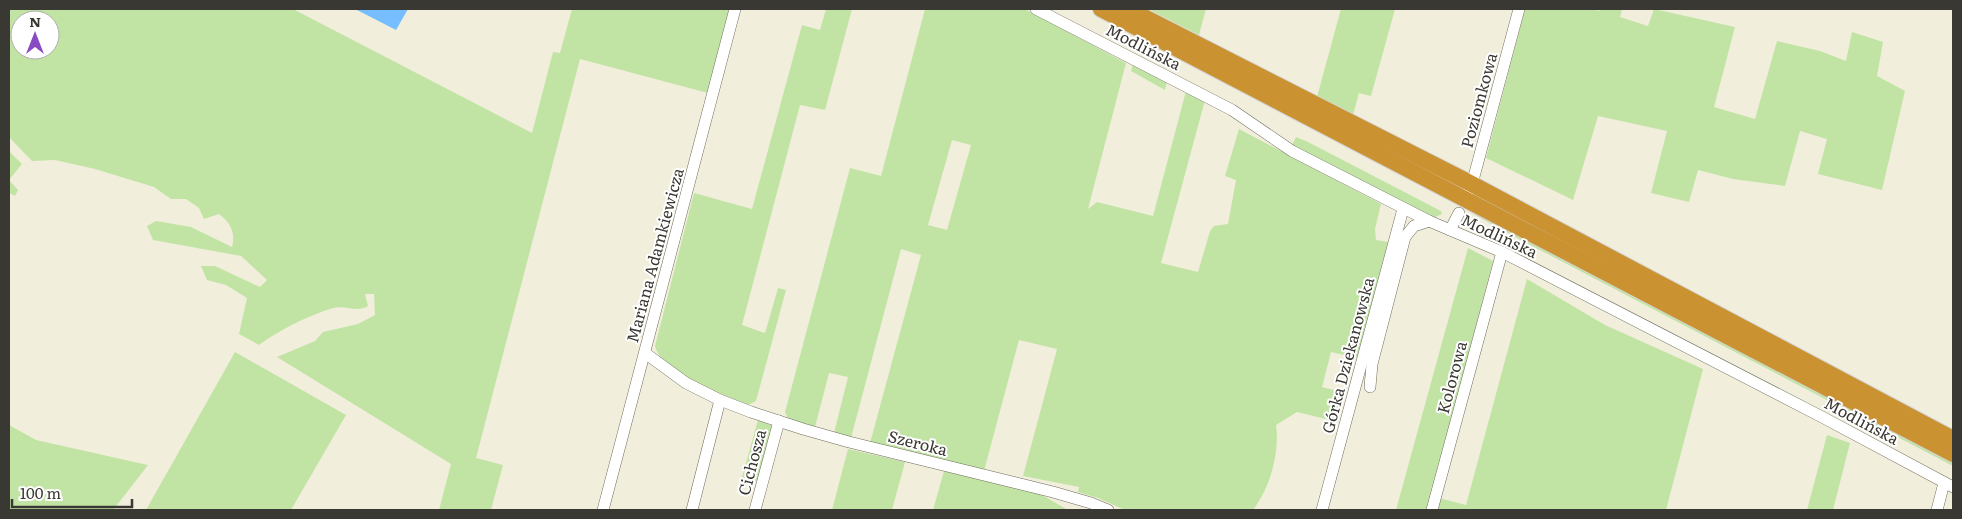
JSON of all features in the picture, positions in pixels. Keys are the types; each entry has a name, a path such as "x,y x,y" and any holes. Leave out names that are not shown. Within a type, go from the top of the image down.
{"highway":[{"path":"1101,9 1462,206 1953,454"},
{"path":"1128,9 1472,184 1953,439"}],"street":[{"name":"Mariana Adamkiewicza","path":"603,510 736,9"},
{"name":"Modlińska","path":"1036,9 1232,110 1292,151 1429,221 1502,252 1949,485"},
{"name":"Poziomkowa","path":"1450,230 1472,184 1520,9"},
{"name":"Górka Dziekanowska","path":"1322,510 1403,208"},
{"path":"1370,387 1372,364 1405,237 1414,226 1429,221"},
{"name":"Kolorowa","path":"1432,510 1502,252"},
{"name":"Szeroka","path":"645,353 686,383 720,400 779,422 849,442 1053,492 1108,510"},
{"path":"692,510 720,400"},
{"name":"Cichosza","path":"755,510 779,422"},
{"path":"1937,510 1949,485"}],"green space":[{"path":"9,9 293,9 532,133 553,52 560,53 572,9 730,9 708,93 580,59 476,458 503,465 491,510 439,510 451,464 277,357 315,341 323,332 358,324 375,315 374,294 365,294 368,306 364,308 337,307 324,311 285,329 259,345 239,334 247,298 226,285 207,280 201,266 215,266 260,287 267,280 241,256 153,240 147,226 156,221 191,227 232,247 233,233 223,217 219,214 204,219 199,208 186,199 171,199 154,187 95,169 55,160 32,161 9,137"},
{"path":"826,9 852,9 825,110 800,105 742,325 765,333 778,288 786,290 756,401 748,405 681,374 660,356 655,346 694,193 752,209 802,25 820,30"},
{"path":"925,9 1025,9 1126,63 1088,209 1097,202 1153,216 1186,91 1205,100 1161,263 1198,272 1210,231 1214,226 1228,224 1236,180 1225,176 1239,129 1381,204 1375,229 1376,240 1388,242 1357,358 1331,352 1322,387 1345,393 1338,422 1297,412 1276,425 1277,436 1272,470 1269,481 1253,510 1125,510 1098,498 1078,492 1079,487 1023,476 1057,349 1019,340 984,471 910,451 870,443 921,255 901,249 851,438 834,433 848,377 829,373 815,427 788,419 785,412 850,168 881,176","holes":["952,140 971,145 947,230 928,225"]},
{"path":"1148,9 1206,9 1199,35"},
{"path":"1341,9 1395,9 1371,96 1359,93 1353,115 1317,97"},
{"path":"1525,9 1594,9 1599,11 1600,9 1622,9 1620,17 1648,26 1654,9 1735,27 1714,107 1755,119 1777,41 1820,51 1846,61 1852,32 1883,42 1877,76 1905,91 1882,190 1818,174 1827,139 1800,131 1785,186 1733,179 1698,170 1689,202 1651,193 1667,131 1598,116 1573,200 1486,158"},
{"path":"1133,64 1167,81 1165,90 1131,71"},
{"path":"1296,137 1441,211 1442,214 1431,219 1292,145"},
{"path":"9,151 22,164 9,180"},
{"path":"9,180 18,190 15,196 9,193"},
{"path":"1470,210 1953,460 1953,466 1517,238 1475,215"},
{"path":"1468,248 1493,261 1428,510 1396,510"},
{"path":"1527,279 1605,325 1703,369 1666,510 1436,510 1439,498 1466,505"},
{"path":"235,352 346,415 291,510 146,510"},
{"path":"758,420 775,427 760,482 742,477"},
{"path":"9,425 36,440 148,465 113,510 9,510"},
{"path":"1827,435 1850,443 1833,510 1807,510"},
{"path":"848,449 905,462 892,510 832,510"},
{"path":"944,471 1020,488 1042,495 1068,510 933,510"}],"water":[{"path":"355,9 408,9 396,30"}]}
